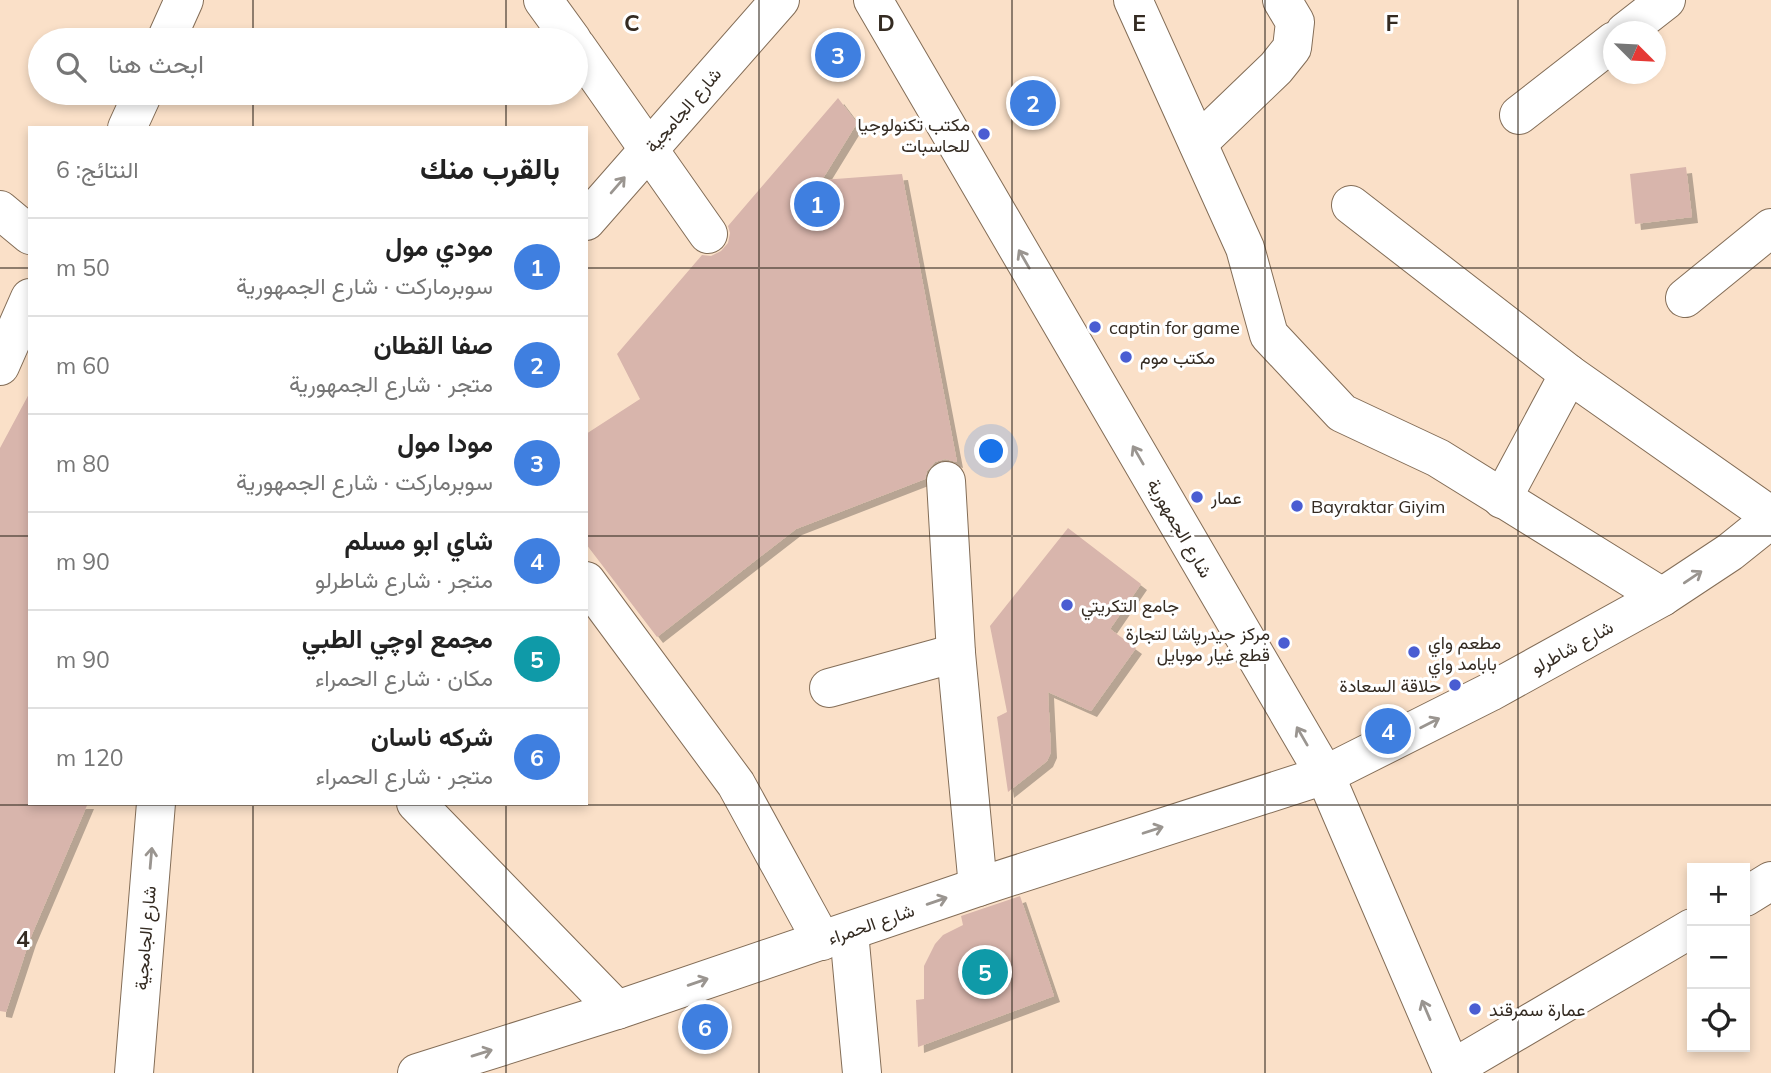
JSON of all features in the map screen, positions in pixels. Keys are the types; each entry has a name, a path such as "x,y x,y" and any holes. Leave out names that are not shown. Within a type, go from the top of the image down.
{"street":[{"path":"171,28 184,0"},
{"path":"543,0 563,28"},
{"name":"شارع الجامجية","path":"588,219 780,0"},
{"name":"شارع الجمهورية","path":"873,0 1325,775 1452,1071"},
{"path":"1133,0 1245,248 1269,335 1342,413 1438,458 1662,597"},
{"path":"1198,143 1276,68 1292,48 1296,22 1282,0"},
{"path":"1639,21 1665,0"},
{"path":"1519,115 1603,50"},
{"path":"588,63 708,234"},
{"path":"128,126 138,105"},
{"path":"1351,205 1569,374 1771,517"},
{"path":"0,210 28,233"},
{"path":"1685,298 1771,228"},
{"path":"0,366 28,303"},
{"path":"1502,499 1569,374"},
{"path":"946,481 956,653 978,887"},
{"name":"شارع شاطرلو","path":"1325,775 1490,692 1662,597 1730,552 1771,517"},
{"path":"588,583 736,784 836,936 862,1073"},
{"path":"829,688 956,653"},
{"name":"شارع الحمراء","path":"417,1073 617,1010 978,887 1325,775"},
{"name":"شارع الجامجية","path":"134,1073 156,805"},
{"path":"418,805 617,1010"},
{"path":"1750,894 1771,881"},
{"path":"1452,1071 1687,931"}],"building":[{"path":"838,98 857,123 822,180 902,174 957,462 945,459 935,462 927,471 925,479 796,529 657,637 588,547 588,433 640,399 617,354 702,255 711,256 721,251 728,243 728,226"},
{"path":"1686,167 1692,217 1635,224 1630,174"},
{"path":"28,396 28,805 87,805 30,939 6,1012 0,1011 0,448"},
{"name":"جامع التكريتي","path":"1068,528 1141,584 1110,629 1136,648 1091,711 1048,692 1051,752 1047,761 1008,792 997,717 1007,712 990,626"},
{"path":"1020,896 1054,996 918,1047 916,1000 924,999 924,966 935,944 943,935 963,925 961,916"}],"place":[{"name":"مودا مول","path":"838,55"},
{"name":"صفا القطان","path":"1033,103"},
{"name":"مكتب تكنولوجيا للحاسبات","path":"984,134"},
{"name":"مودي مول","path":"817,204"},
{"name":"captin for game","path":"1095,327"},
{"name":"مكتب موم","path":"1126,357"},
{"name":"عمار","path":"1197,497"},
{"name":"Bayraktar Giyim","path":"1297,506"},
{"name":"جامع التكريتي","path":"1067,605"},
{"name":"مركز حيدرپاشا لتجارة قطع غيار موبايل","path":"1284,643"},
{"name":"مطعم واي بابامد واي","path":"1414,652"},
{"name":"حلاقة السعادة","path":"1455,685"},
{"name":"شاي ابو مسلم","path":"1388,731"},
{"name":"مجمع اوچي الطبي","path":"985,972"},
{"name":"عمارة سمرقند","path":"1475,1009"},
{"name":"شرکە ناسان","path":"705,1027"}]}
